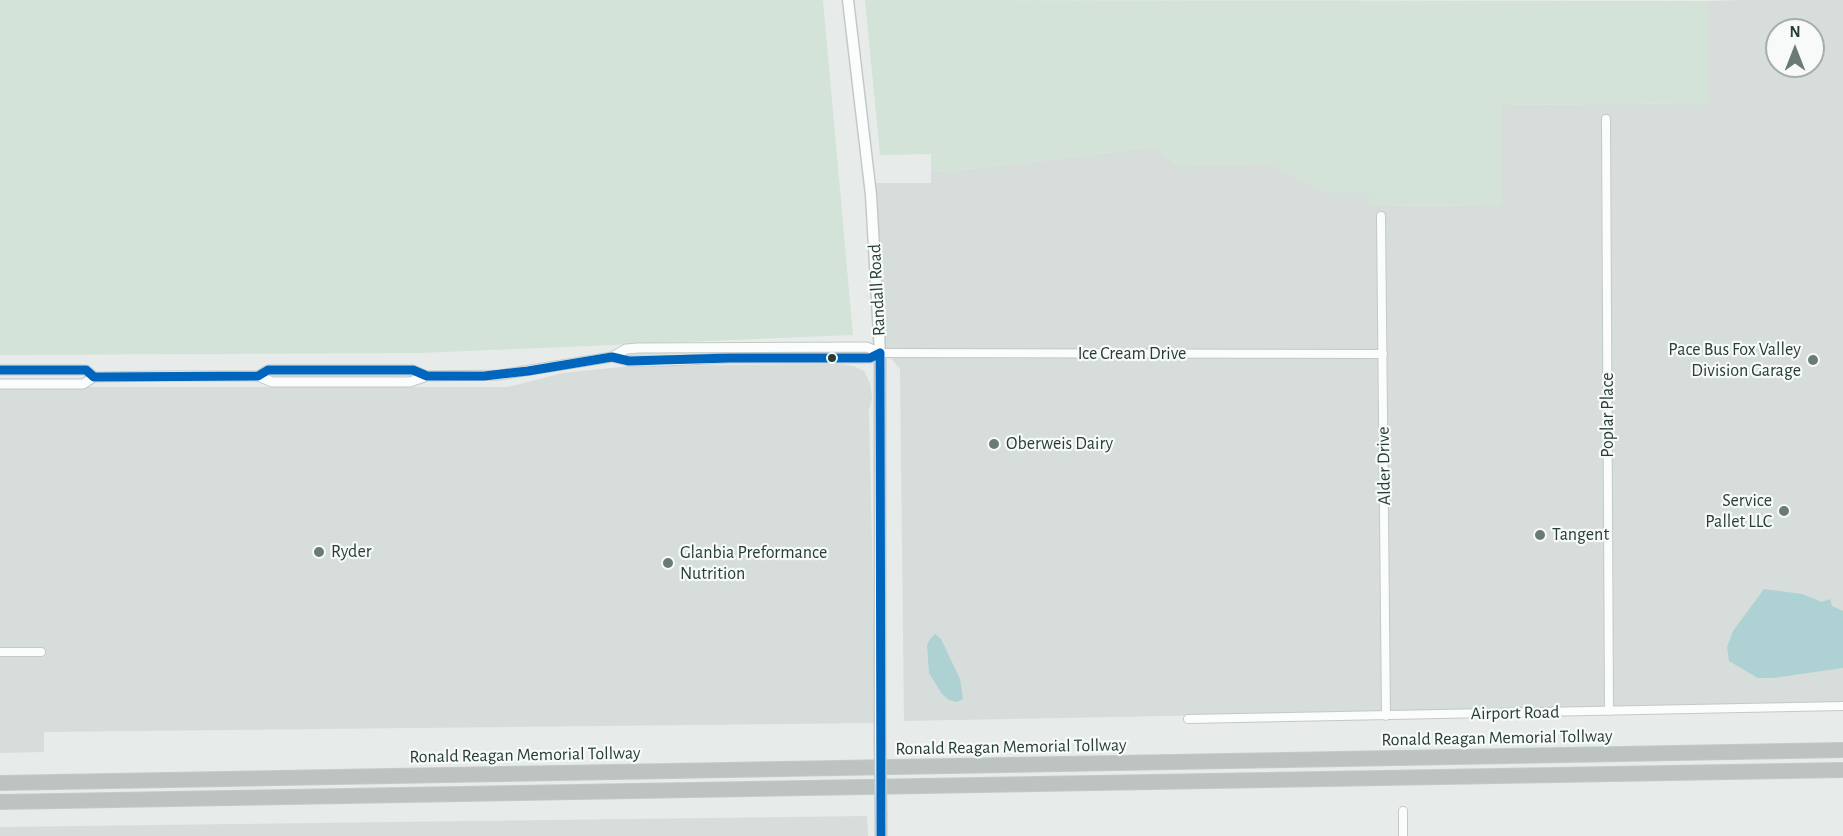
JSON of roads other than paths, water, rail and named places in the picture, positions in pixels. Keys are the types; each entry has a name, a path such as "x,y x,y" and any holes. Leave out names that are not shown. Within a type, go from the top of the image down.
{"highway":[{"name":"Ronald Reagan Memorial Tollway","path":"0,783 1843,750"},
{"name":"Ronald Reagan Memorial Tollway","path":"0,802 1843,770"}],"main road":[{"name":"Randall Road","path":"848,0 871,195 880,353 881,836"}],"street":[{"name":"Poplar Place","path":"1606,119 1609,711"},
{"name":"Alder Drive","path":"1381,216 1386,716"},
{"name":"Ice Cream Drive","path":"880,353 1383,354"},
{"path":"0,384 83,384 94,377 258,376 268,370 413,370 427,376 500,375 612,357 629,362 730,358 870,358 880,353"},
{"path":"0,370 86,370 94,377"},
{"path":"0,652 40,652"},
{"name":"Airport Road","path":"1188,719 1843,706"},
{"path":"1403,811 1403,836"}],"water":[{"path":"1764,589 1802,594 1822,602 1830,599 1832,606 1843,611 1843,668 1758,678 1729,661 1727,647 1733,631"},
{"path":"935,634 941,639 960,679 963,699 957,702 949,700 942,694 929,673 927,645"}],"place":[{"name":"Pace Bus Fox Valley Division Garage","path":"1813,360"},
{"name":"Oberweis Dairy","path":"994,444"},
{"name":"Service Pallet LLC","path":"1784,511"},
{"name":"Tangent","path":"1540,535"},
{"name":"Ryder","path":"319,552"},
{"name":"Glanbia Preformance Nutrition","path":"668,563"}]}
